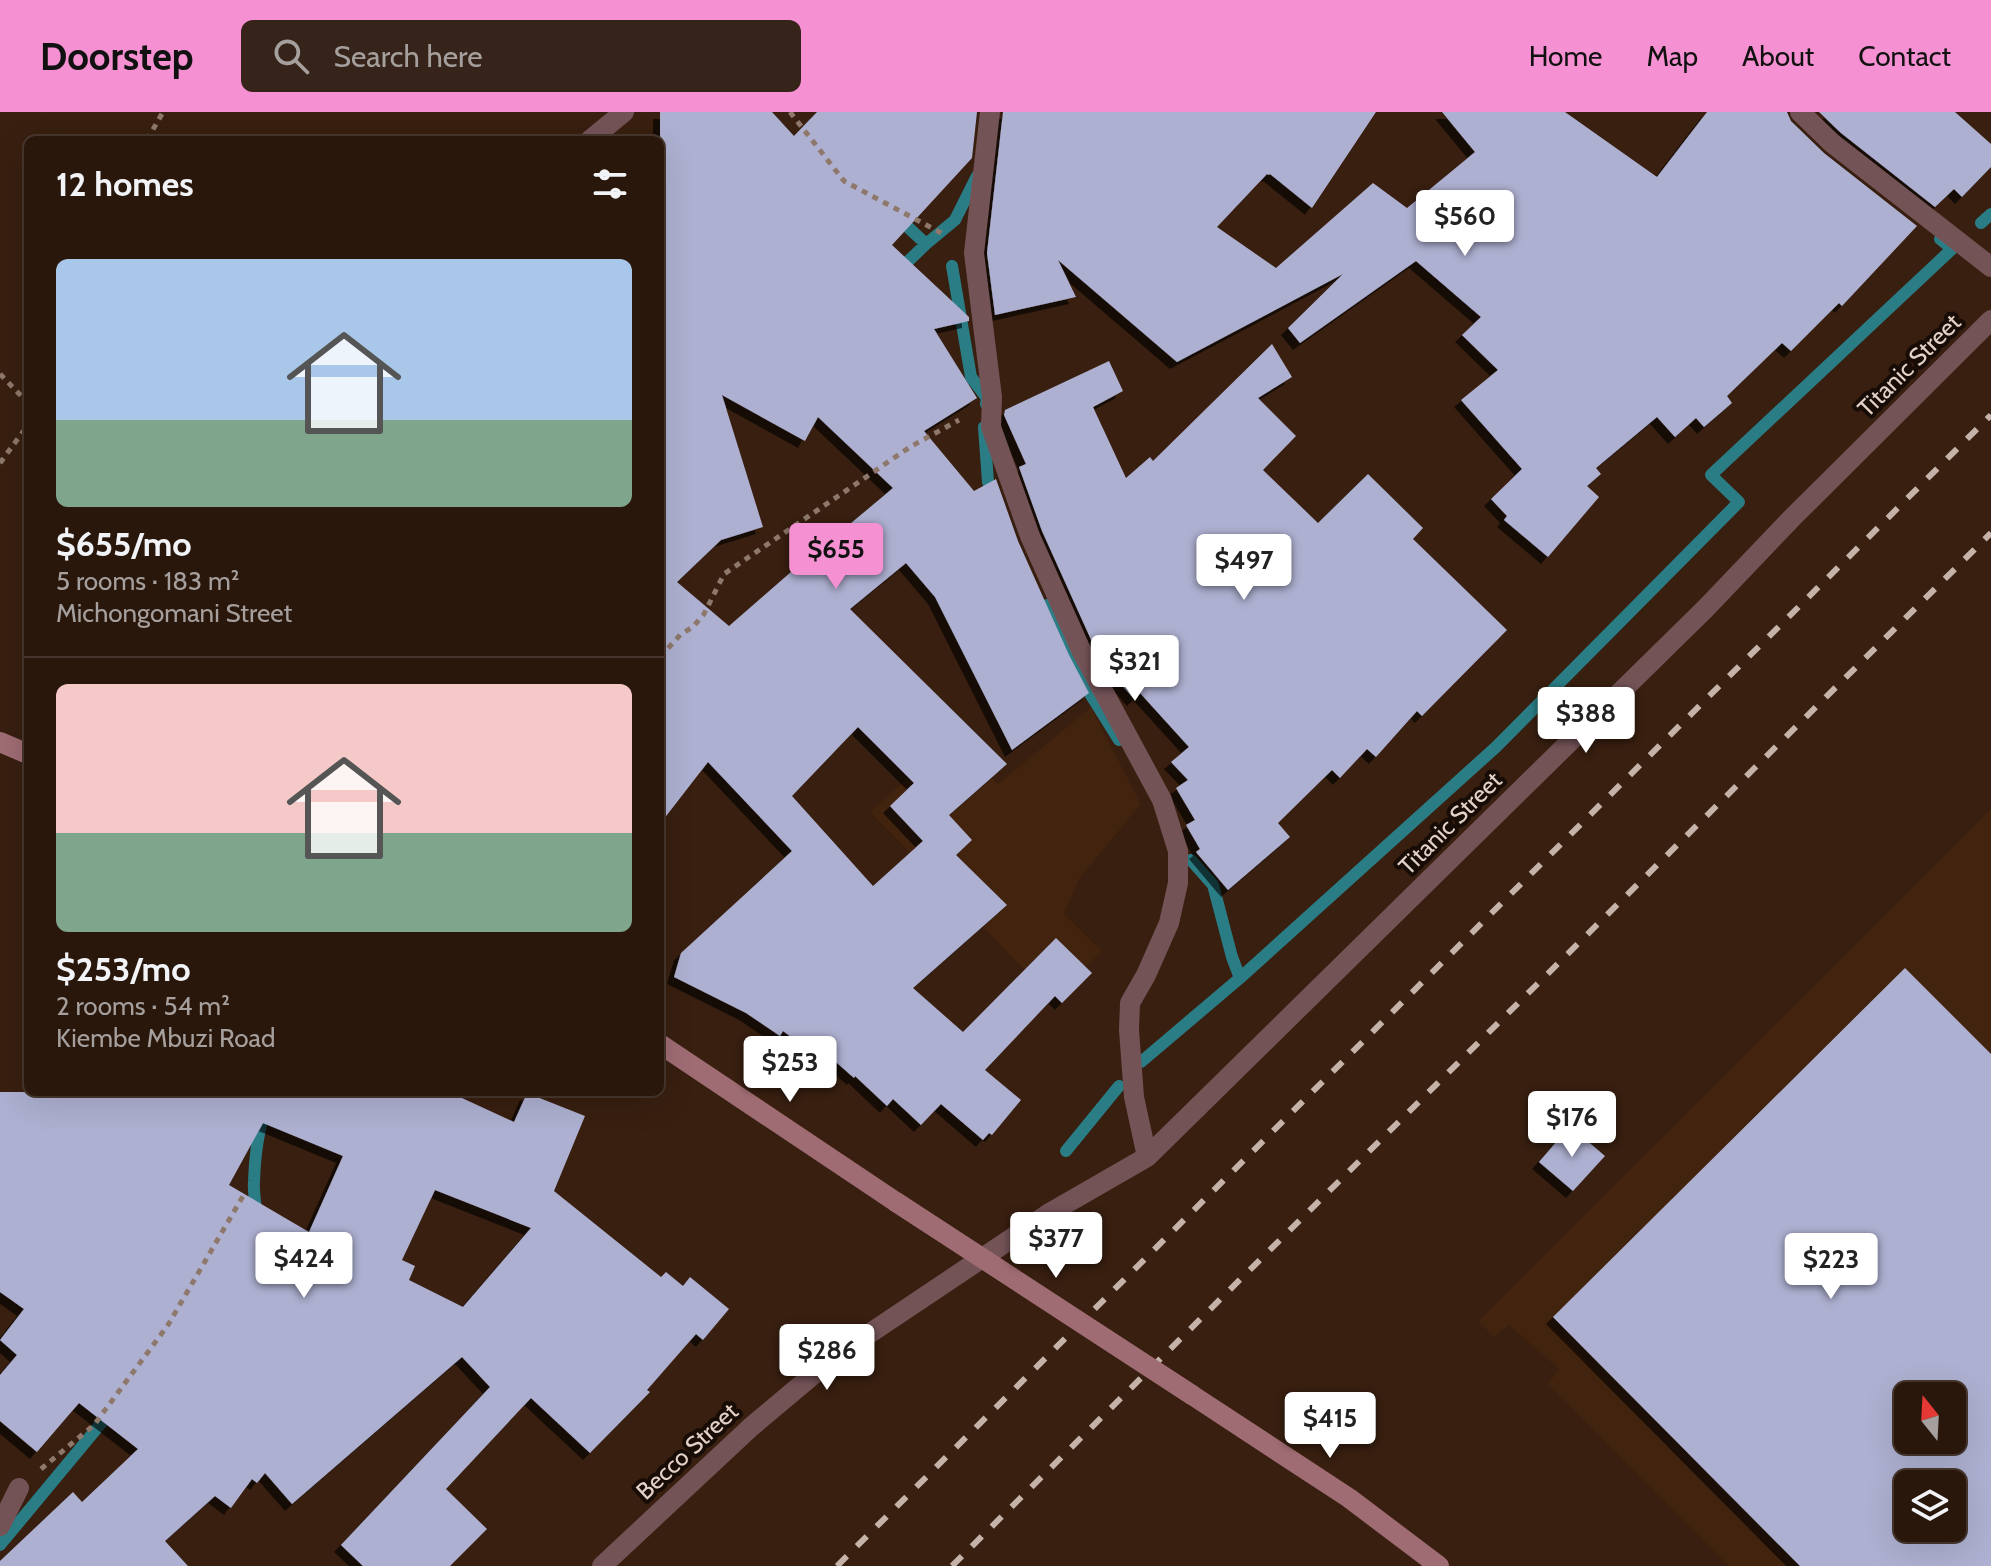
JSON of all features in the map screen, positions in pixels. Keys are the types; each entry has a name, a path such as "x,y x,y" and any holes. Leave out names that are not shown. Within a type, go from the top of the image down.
{"main road":[{"path":"0,742 24,752"},
{"path":"664,1047 1349,1498 1439,1566"}],"street":[{"path":"595,136 624,112"},
{"path":"990,112 974,253 992,397 991,427 1030,536 1081,650 1162,800 1178,851 1178,883 1169,923 1130,1003 1134,1097 1147,1157"},
{"path":"1800,112 1832,143 1991,267"},
{"name":"Titanic Street","path":"1048,1214 1147,1157 1706,608 1991,320"},
{"name":"Becco Street","path":"602,1566 751,1427 833,1358 1048,1214"},
{"path":"0,1526 19,1488"}],"path":[{"path":"149,136 163,112"},
{"path":"790,112 844,181 928,224 974,253"},
{"path":"0,374 24,399"},
{"path":"664,653 704,614 724,574 910,447 986,405 992,397"},
{"path":"0,463 24,430"},
{"path":"19,1488 94,1425 168,1325 243,1196"}],"shaded area":[{"path":"1091,707 1141,804 1079,879 1064,914 1102,951 1053,999 870,812 952,739 998,784"},
{"path":"1991,809 1991,1566 1729,1566 1548,1384 1559,1369 1509,1325 1494,1337 1478,1321"}],"building":[{"path":"660,112 772,112 794,136 817,112 977,112 972,158 892,245 969,317 969,321 934,329 977,398 924,431 974,491 996,479 1018,541 1089,693 1012,750 935,597 906,563 850,609 1007,764 949,815 972,840 956,855 1007,905 913,988 963,1032 1056,938 1092,973 1062,1003 1055,996 985,1070 1021,1100 992,1135 989,1133 983,1140 941,1104 921,1125 893,1099 887,1106 820,1048 815,1055 783,1031 780,1036 746,1013 674,977 681,953 792,851 708,762 664,819 664,136 660,136","holes":["722,395 805,441 818,417 893,488 729,626 677,582 721,540 763,527","858,727 914,783 890,806 923,841 873,886 792,796"]},
{"path":"1003,112 1376,112 1312,208 1267,174 1217,227 1276,268 1373,183 1407,208 1475,152 1442,112 1565,112 1657,177 1707,112 1787,112 1791,121 1824,153 1917,226 1842,306 1839,303 1791,351 1782,343 1727,396 1732,403 1704,427 1696,418 1675,437 1657,417 1596,468 1601,474 1587,486 1599,497 1548,557 1504,520 1507,516 1491,499 1522,469 1461,400 1498,370 1462,335 1481,317 1416,261 1300,343 1288,328 1343,274 1177,362 1058,260 1076,297 995,315 987,253"},
{"path":"1819,112 1955,112 1991,144 1991,167 1962,197 1954,189 1935,207"},
{"path":"1272,344 1292,377 1258,398 1296,436 1263,470 1318,523 1368,474 1423,528 1413,539 1507,630 1422,716 1417,711 1376,757 1367,749 1340,778 1332,770 1278,823 1290,837 1228,890 1196,852 1200,849 1186,825 1195,820 1176,788 1188,780 1171,762 1189,747 1140,693 1134,699 1113,675 1110,677 1042,531 1019,467 1026,464 1004,415 1005,410 1109,361 1123,391 1093,407 1126,478 1150,457 1153,461"},
{"path":"1905,968 1991,1054 1991,1566 1800,1566 1553,1317"},
{"path":"0,1092 24,1092 24,1096 458,1096 514,1122 526,1096 535,1096 585,1116 554,1191 661,1277 666,1272 683,1286 690,1277 729,1309 703,1340 696,1334 647,1390 650,1392 590,1453 531,1398 446,1489 487,1529 450,1566 363,1566 341,1545 490,1387 462,1357 292,1504 265,1473 257,1483 252,1479 231,1508 215,1496 165,1541 188,1566 0,1566 0,1561 73,1492 82,1502 138,1449 79,1403 37,1452 0,1421 0,1375 17,1355 0,1340 24,1309 0,1292","holes":["263,1123 343,1156 309,1232 229,1185","435,1190 531,1228 463,1307 409,1280 415,1266 402,1260"]},
{"path":"1570,1126 1605,1156 1573,1191 1539,1162"}],"waterway":[{"path":"898,271 955,220 977,176"},
{"path":"1981,223 1991,214"},
{"path":"896,216 926,244"},
{"path":"1141,1062 1240,978 1496,747 1739,502 1711,475 1952,249 1940,239"},
{"path":"952,266 971,377 987,398 986,404"},
{"path":"984,427 988,482 994,495"},
{"path":"1047,605 1076,671 1119,740"},
{"path":"1191,860 1213,885 1240,978"},
{"path":"1066,1151 1119,1086"},
{"path":"256,1214 254,1185 257,1147 261,1124 272,1096"},
{"path":"0,1545 113,1409"}],"railway":[{"path":"837,1566 1991,415"},
{"path":"952,1566 1991,533"}]}
